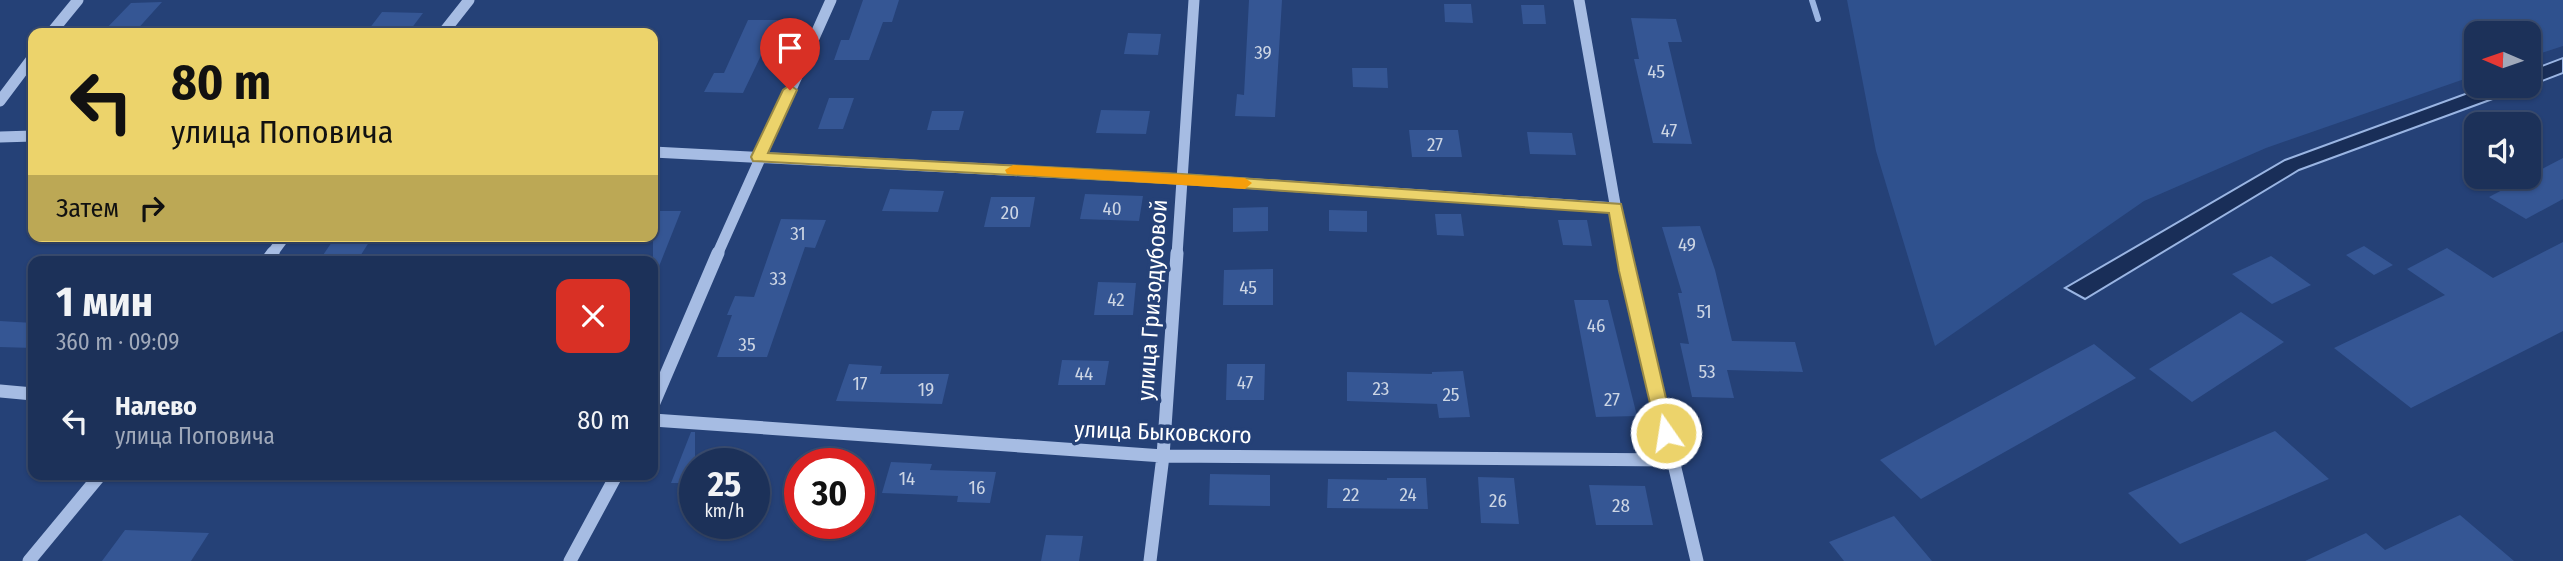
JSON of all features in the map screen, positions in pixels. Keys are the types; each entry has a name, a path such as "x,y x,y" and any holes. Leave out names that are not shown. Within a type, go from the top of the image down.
{"street":[{"path":"55,28 78,0"},
{"path":"447,28 470,0"},
{"path":"658,393 759,157 831,0"},
{"name":"улица Гризодубовой","path":"1150,561 1163,456 1194,0"},
{"path":"1579,0 1627,271 1697,561"},
{"path":"0,101 28,64"},
{"path":"0,137 28,136"},
{"path":"658,152 1182,179 1616,208"},
{"path":"0,391 28,394"},
{"name":"улица Быковского","path":"658,421 1163,456 1672,460"},
{"path":"29,561 96,480"},
{"path":"570,561 614,480"}],"shaded area":[{"path":"1847,0 2563,0 2563,46 2541,53 2541,21 2464,21 2464,79 2266,148 2144,201 1935,346 1876,151"},
{"path":"2563,58 2563,73 2541,81 2541,66"},
{"path":"2464,94 2464,98 2495,98 2299,170 2085,299 2065,288 2285,160"}],"building":[{"path":"863,0 899,0 892,22 883,22 869,60 834,60 841,40 849,40"},
{"path":"1249,0 1282,0 1275,117 1235,116 1237,94 1244,95"},
{"path":"162,2 139,28 107,28 131,3"},
{"path":"1444,4 1471,4 1473,23 1445,22"},
{"path":"1521,5 1544,5 1546,24 1523,24"},
{"path":"382,12 423,13 412,28 370,28"},
{"path":"1631,18 1676,19 1682,42 1668,42 1692,144 1653,143 1634,59 1639,59"},
{"path":"748,20 778,20 743,93 704,92 714,73 724,73"},
{"path":"1128,33 1161,34 1158,55 1124,54"},
{"path":"1352,68 1387,68 1388,88 1353,87"},
{"path":"829,98 854,98 843,129 818,129"},
{"path":"1101,110 1150,111 1146,134 1096,133"},
{"path":"932,111 964,111 959,130 927,130"},
{"path":"1409,130 1458,130 1462,157 1412,157"},
{"path":"1527,132 1572,133 1576,155 1530,154"},
{"path":"2563,158 2563,199 2526,219 2489,197 2504,189 2541,189 2541,170"},
{"path":"890,189 944,191 938,212 882,211"},
{"path":"1085,194 1143,196 1139,221 1080,219"},
{"path":"991,197 1035,197 1030,227 984,227"},
{"path":"1268,207 1268,231 1233,232 1233,208"},
{"path":"1329,210 1367,211 1367,232 1329,231"},
{"path":"658,211 681,211 658,269 658,256 653,256 653,242 658,242"},
{"path":"1435,214 1461,214 1464,236 1437,235"},
{"path":"781,219 826,220 815,248 805,247 767,357 717,357 732,315 727,315 735,296 754,297"},
{"path":"1558,220 1587,220 1592,246 1563,245"},
{"path":"1700,226 1715,270 1732,341 1795,342 1803,372 1727,370 1734,398 1692,397 1680,343 1689,344 1678,293 1682,293 1662,227"},
{"path":"332,242 369,242 360,256 322,256"},
{"path":"2563,242 2563,331 2411,408 2334,348 2445,295 2407,269 2447,248 2493,278"},
{"path":"2364,246 2393,265 2374,275 2346,255"},
{"path":"2271,256 2311,285 2272,304 2232,274"},
{"path":"1273,269 1273,305 1223,305 1224,270"},
{"path":"1098,282 1136,283 1133,315 1094,315"},
{"path":"1574,300 1608,300 1637,416 1596,417"},
{"path":"2241,312 2284,342 2192,402 2149,369"},
{"path":"0,321 28,323 28,348 0,347"},
{"path":"2094,344 2136,378 1921,499 1880,460"},
{"path":"1062,360 1109,361 1105,385 1058,385"},
{"path":"849,364 882,366 880,374 949,374 942,404 836,401"},
{"path":"1227,364 1265,364 1264,400 1226,400"},
{"path":"1463,371 1470,417 1439,418 1437,404 1347,401 1347,372 1432,374"},
{"path":"2275,431 2329,479 2180,544 2128,493"},
{"path":"691,432 695,432 695,448 685,448"},
{"path":"891,462 932,464 930,470 996,472 990,503 957,502 958,496 882,493"},
{"path":"679,463 679,483 671,483"},
{"path":"1210,474 1270,475 1270,506 1209,505"},
{"path":"1478,477 1514,478 1519,524 1481,523"},
{"path":"1426,478 1428,509 1327,508 1328,479"},
{"path":"1589,485 1645,486 1653,525 1596,525"},
{"path":"2460,515 2514,561 2305,561 2366,533 2385,550"},
{"path":"1894,516 1932,561 1844,561 1829,542"},
{"path":"125,530 209,533 191,561 102,561"},
{"path":"1046,535 1083,536 1079,561 1041,561"}],"waterway":[{"path":"1812,0 1818,19"}],"slow traffic":[{"path":"1013,170 1245,183"}],"route":[{"path":"790,90 759,157 1182,179 1616,208 1627,271 1666,433"}]}
